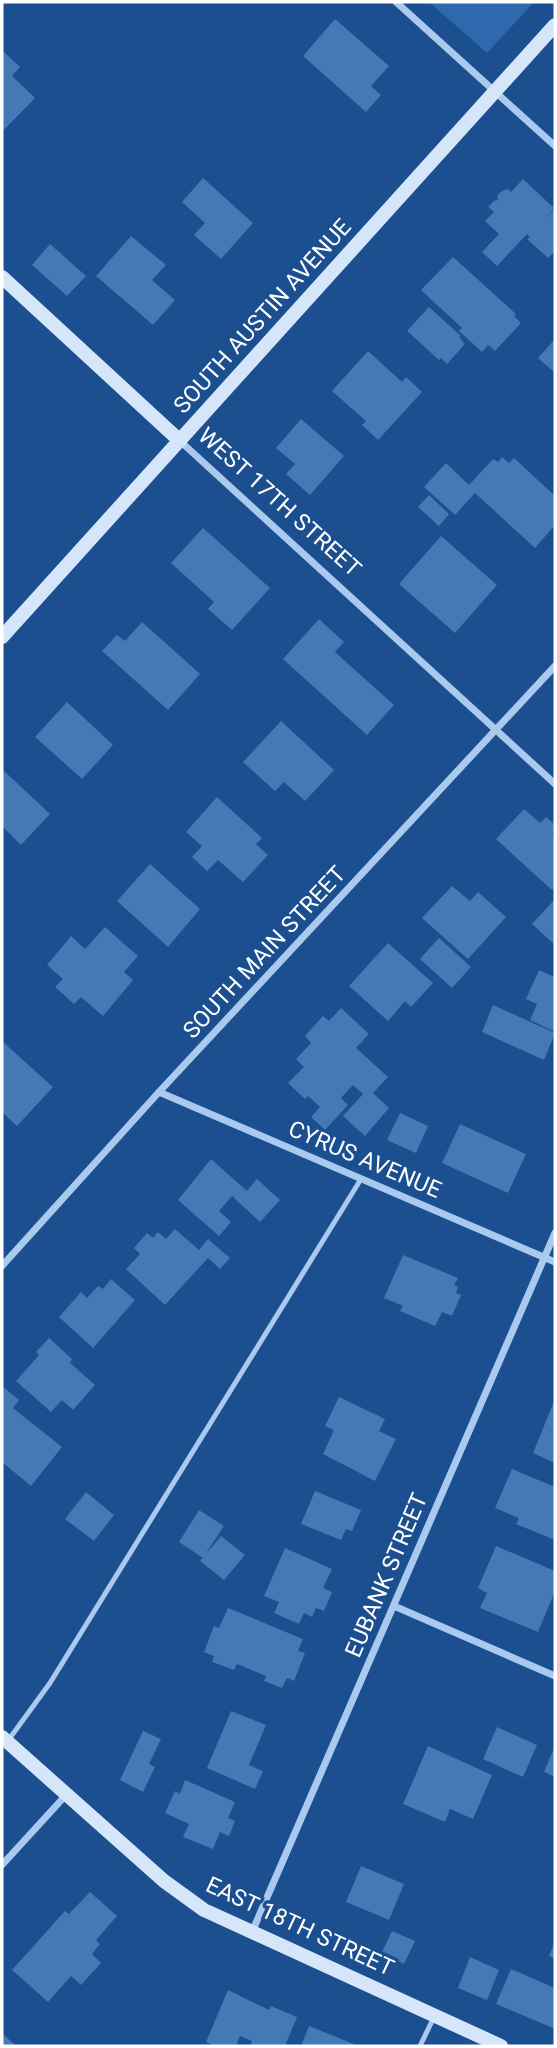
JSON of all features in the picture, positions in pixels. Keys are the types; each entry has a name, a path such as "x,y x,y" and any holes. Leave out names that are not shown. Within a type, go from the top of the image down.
{"street":[{"path":"396,2 555,146"},
{"name":"SOUTH AUSTIN AVENUE","path":"2,637 555,25"},
{"name":"WEST 17TH STREET","path":"2,277 555,784"},
{"name":"SOUTH MAIN STREET","path":"2,1266 159,1092 555,666"},
{"name":"CYRUS AVENUE","path":"159,1092 555,1262"},
{"name":"EUBANK STREET","path":"252,1932 555,1233"},
{"path":"394,1606 555,1676"},
{"name":"EAST 18TH STREET","path":"4,1740 184,1896 204,1910 501,2046"},
{"path":"2,1865 66,1795"}],"lane":[{"path":"4,1740 50,1683 361,1179"},
{"path":"420,2046 435,2015"}],"shaded area":[{"path":"429,2 534,2 487,53"}],"building":[{"path":"335,19 389,66 371,86 381,95 366,112 303,56"},
{"path":"2,50 20,67 12,76 35,98 2,132"},
{"path":"203,178 253,223 221,259 194,235 205,223 182,202"},
{"path":"523,179 554,208 544,221 555,208 555,251 548,258 527,239 530,237 527,234 497,266 482,252 499,234 485,221 494,212 488,207 498,199 497,196 502,191 508,189 511,192"},
{"path":"131,236 166,265 152,280 175,300 153,325 96,276"},
{"path":"50,244 86,276 67,296 32,265"},
{"path":"453,257 516,314 514,316 521,323 495,351 488,345 482,352 459,331 462,328 421,290"},
{"path":"429,307 461,336 459,337 465,344 447,364 407,331"},
{"path":"555,339 555,373 538,358"},
{"path":"368,351 402,382 406,377 422,392 378,440 362,425 366,421 332,391"},
{"path":"301,419 344,456 310,495 286,474 295,464 276,448"},
{"path":"502,457 509,463 514,458 555,496 555,525 535,548 475,493 455,515 424,487 446,463 469,485 493,459 498,462"},
{"path":"429,495 449,514 439,526 418,507"},
{"path":"203,528 270,588 232,630 208,609 214,602 171,563"},
{"path":"441,536 497,585 455,633 399,584"},
{"path":"319,619 344,642 335,652 394,705 367,735 283,659"},
{"path":"142,622 200,674 168,710 102,651 117,635 125,641"},
{"path":"67,702 113,745 82,779 35,737"},
{"path":"281,721 334,770 305,801 284,782 275,791 243,762"},
{"path":"2,769 50,814 21,845 2,826"},
{"path":"217,797 262,838 256,844 268,855 243,882 218,860 207,871 192,857 202,846 186,832"},
{"path":"524,809 540,823 546,817 555,825 555,887 552,890 496,839"},
{"path":"150,864 200,909 168,947 117,901"},
{"path":"452,886 470,901 478,892 506,917 468,959 422,918"},
{"path":"555,899 555,945 532,924"},
{"path":"105,927 138,956 124,972 133,980 103,1016 81,997 74,1004 55,987 63,979 47,965 71,936 85,949"},
{"path":"439,938 471,967 452,988 420,959"},
{"path":"388,943 433,983 411,1007 405,1001 388,1021 349,986"},
{"path":"539,970 555,977 555,1032 530,1020 537,1004 526,999"},
{"path":"493,1005 555,1033 544,1060 482,1032"},
{"path":"341,1008 369,1034 356,1048 388,1077 373,1093 389,1108 365,1136 343,1116 363,1094 353,1085 341,1098 348,1105 325,1130 311,1117 320,1107 308,1096 305,1099 288,1083 304,1067 296,1059 311,1043 305,1036 323,1016 329,1021"},
{"path":"2,1041 53,1087 17,1126 2,1112"},
{"path":"400,1113 428,1126 416,1153 387,1140"},
{"path":"460,1124 526,1154 508,1193 442,1163"},
{"path":"211,1159 247,1191 257,1179 280,1200 260,1222 232,1196 219,1211 231,1222 219,1236 178,1200"},
{"path":"175,1229 199,1250 208,1239 230,1258 220,1269 208,1258 165,1305 126,1269 140,1254 134,1248 147,1233 153,1238 158,1232 166,1239"},
{"path":"403,1255 458,1278 454,1285 458,1287 456,1293 461,1295 452,1316 442,1312 435,1326 400,1311 403,1306 384,1298"},
{"path":"111,1279 135,1300 93,1348 59,1317 81,1292 87,1298 98,1286 103,1289"},
{"path":"49,1338 72,1359 70,1363 95,1385 73,1410 62,1400 51,1412 16,1381 39,1355 36,1352"},
{"path":"2,1386 19,1400 13,1408 62,1447 31,1486 2,1462"},
{"path":"339,1397 385,1419 379,1431 396,1439 375,1481 323,1454 334,1430 325,1426"},
{"path":"555,1399 555,1463 533,1453"},
{"path":"512,1469 555,1487 555,1540 516,1524 519,1518 495,1508"},
{"path":"315,1491 361,1510 352,1531 346,1529 341,1540 301,1524"},
{"path":"86,1492 114,1515 94,1541 65,1519"},
{"path":"199,1510 224,1526 203,1558 179,1542"},
{"path":"221,1536 245,1555 224,1580 200,1561"},
{"path":"496,1546 555,1571 555,1591 538,1632 480,1608 487,1593 478,1588"},
{"path":"285,1548 332,1569 323,1588 332,1592 324,1611 316,1608 312,1617 304,1613 299,1624 274,1613 279,1602 264,1596"},
{"path":"228,1608 303,1639 298,1651 305,1653 294,1681 287,1678 282,1688 264,1681 266,1676 237,1664 234,1670 212,1662 214,1656 204,1652 214,1626 219,1628"},
{"path":"231,1711 266,1725 249,1765 263,1771 255,1789 207,1768"},
{"path":"497,1727 537,1745 523,1777 483,1759"},
{"path":"143,1731 161,1739 149,1764 155,1767 143,1792 120,1780"},
{"path":"428,1746 492,1775 473,1819 450,1809 445,1822 403,1804"},
{"path":"555,1746 555,1777 544,1772"},
{"path":"185,1780 235,1802 228,1818 235,1821 229,1836 220,1832 213,1849 183,1837 189,1824 165,1813 175,1791 180,1794"},
{"path":"361,1866 404,1884 389,1920 346,1902"},
{"path":"90,1892 117,1916 96,1940 100,1944 92,1954 101,1963 81,1985 71,1976 48,2002 12,1970 65,1911 69,1914"},
{"path":"392,1931 415,1941 404,1964 381,1954"},
{"path":"555,1941 555,1959 549,1956"},
{"path":"470,1957 499,1970 487,2000 458,1988"},
{"path":"511,1969 555,1988 555,2029 496,2004"},
{"path":"228,1990 269,2010 271,2006 297,2017 285,2046 250,2046 252,2041 240,2036 236,2046 215,2046 206,2042"},
{"path":"309,2026 359,2046 301,2046"},
{"path":"2,2033 16,2046 2,2046"}]}
